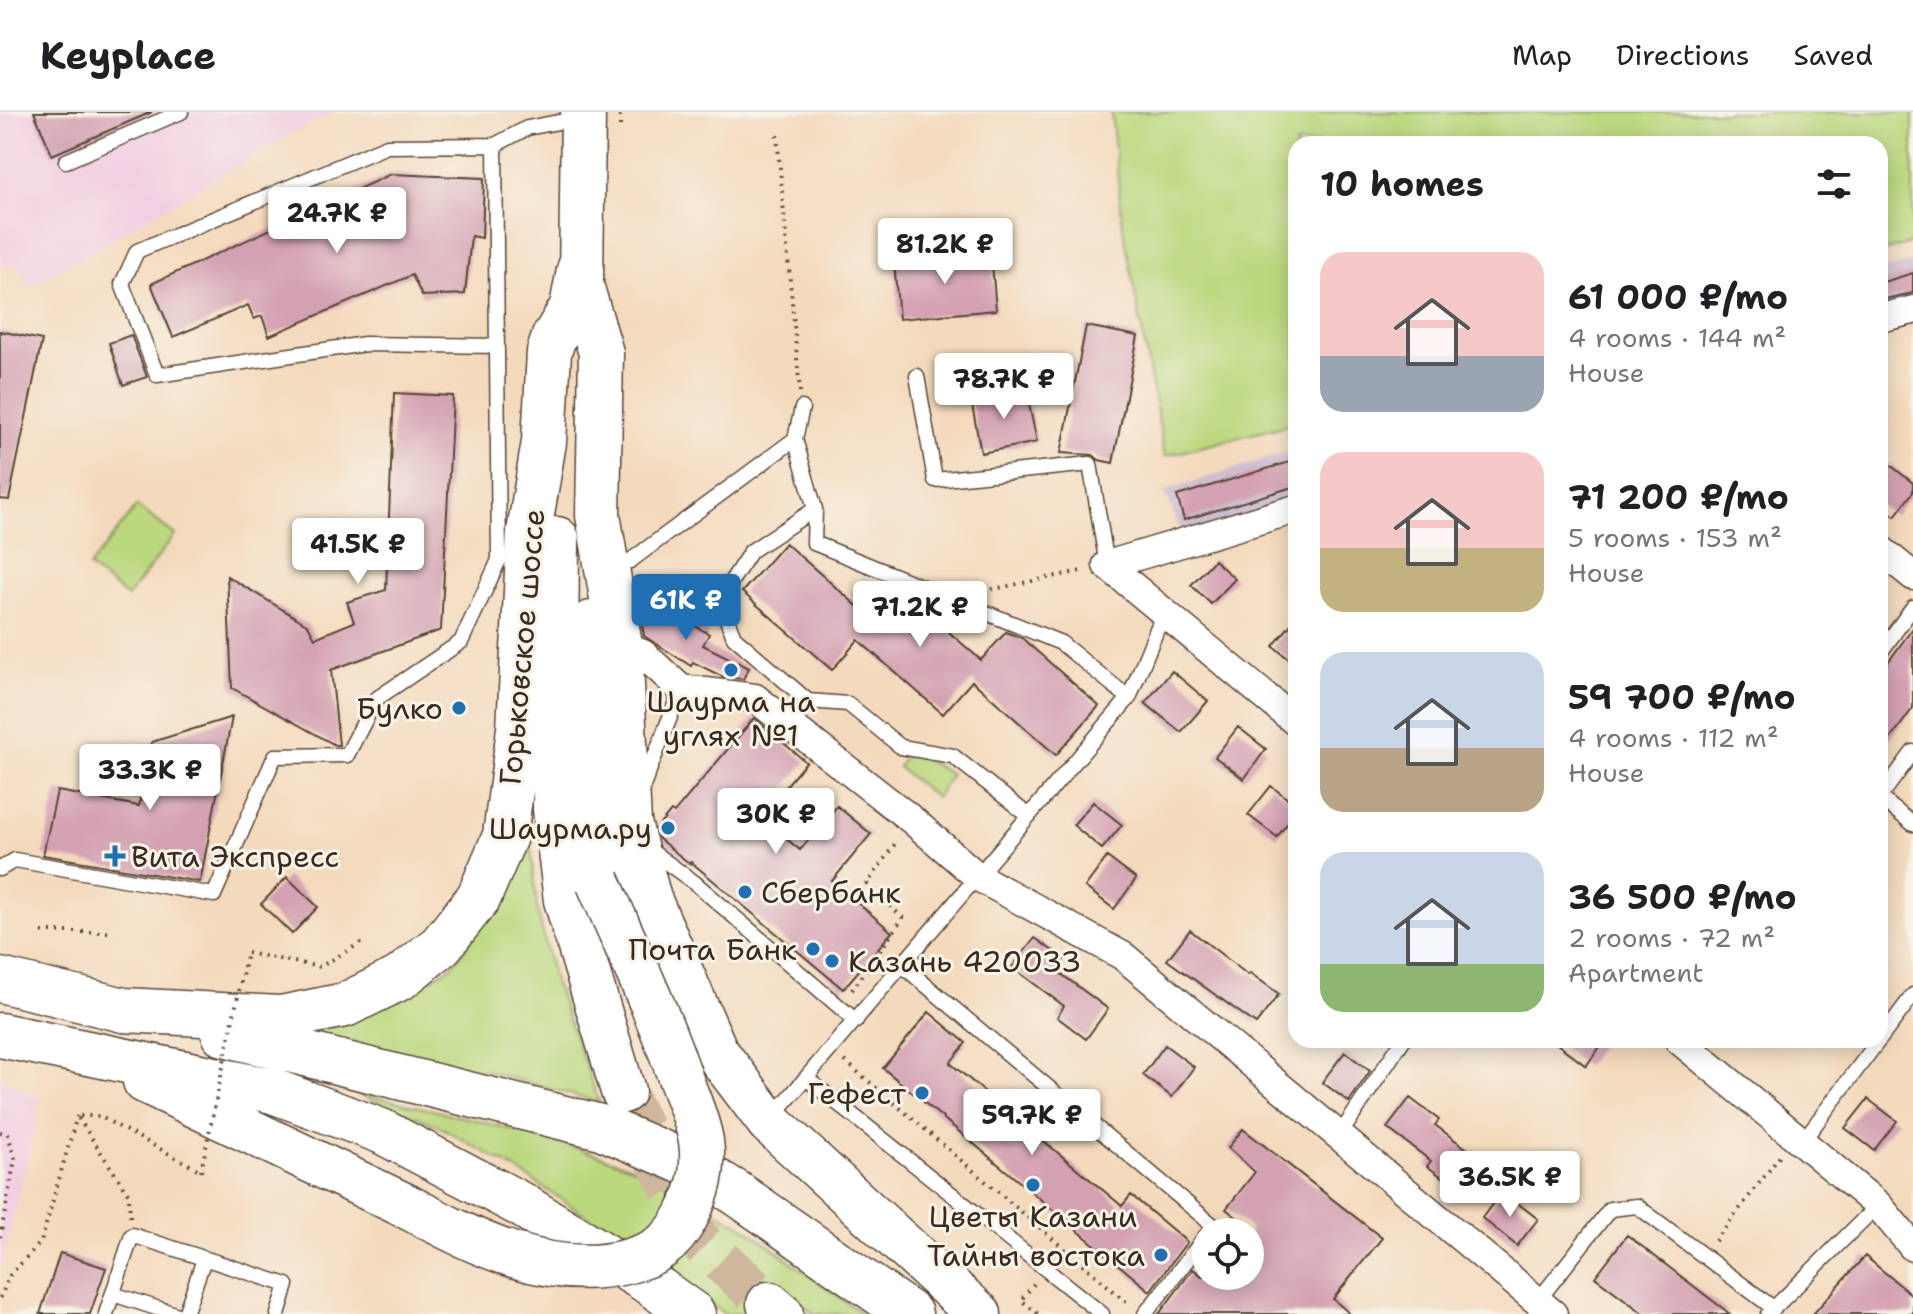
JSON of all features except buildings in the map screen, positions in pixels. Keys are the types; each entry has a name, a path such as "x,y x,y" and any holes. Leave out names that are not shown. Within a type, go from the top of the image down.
{"main road":[{"path":"81,1051 449,1229 508,1254 559,1266 605,1266 649,1256 678,1233 698,1194 703,1167 701,1138 673,1055 598,881 589,765 591,558 598,515 601,353 583,296 580,259 583,114"},
{"path":"580,259 572,307 549,352 544,442 557,532 557,824 566,900 623,1091"},
{"name":"Горьковское шоссе","path":"0,980 124,1010 281,1018 345,1005 400,978 441,945 479,897 505,836 519,729 529,532 544,442"},
{"path":"598,515 620,645 629,823 649,899 688,982 716,1052 769,1122 979,1314"},
{"path":"124,1010 601,1127 682,1161 735,1192 910,1314"},
{"path":"0,1035 273,1091 381,1131 520,1204 647,1281 693,1314"}],"street":[{"path":"1888,316 1913,310"},
{"path":"1107,565 1288,511"},
{"path":"1888,556 1913,576"},
{"path":"1107,565 1288,715"},
{"path":"620,645 643,654 681,689 755,698 912,820 978,877 1123,956 1545,1308"},
{"path":"1689,1048 1878,1205 1913,1247"}],"lane":[{"path":"66,161 181,112"},
{"path":"497,346 365,344 157,375 122,284 137,251 387,146 495,145 527,128 545,127 583,114"},
{"path":"0,869 15,860 214,895 275,756 347,755 376,699 461,642 499,560 495,145"},
{"path":"917,376 935,480 1090,464 1107,565"},
{"path":"802,408 795,439 815,509 814,543 1061,643 1129,698"},
{"path":"607,569 630,561 795,439"},
{"path":"815,509 751,551 719,600 734,637 808,701 848,704 901,747 953,756 1029,816"},
{"path":"1888,642 1913,607"},
{"path":"769,1122 1129,698 1164,612"},
{"path":"681,689 629,823 644,846 695,883 856,1021"},
{"path":"1888,786 1913,752"},
{"path":"1888,804 1913,824"},
{"path":"903,966 1204,1218"},
{"path":"1888,1029 1913,995"},
{"path":"1339,1136 1398,1048"},
{"path":"1798,1139 1873,1048"},
{"path":"806,1078 1102,1314"},
{"path":"1545,1308 1610,1209 1637,1206 1770,1311 1878,1205"},
{"path":"106,1314 132,1235 287,1285 278,1314"},
{"path":"1145,1314 1192,1254"},
{"path":"185,1314 204,1259"},
{"path":"113,1294 175,1314"}],"path":[{"path":"777,135 802,408"},
{"path":"951,598 1107,565"},
{"path":"840,1008 903,918 867,884 912,820"},
{"path":"42,932 109,932"},
{"path":"77,1116 99,1116 201,1171 247,953 320,967 362,942"},
{"path":"831,1049 1131,1305"},
{"path":"77,1116 129,1195 132,1235"},
{"path":"0,1298 10,1275 41,1242 77,1116"},
{"path":"0,1132 8,1134 15,1159 0,1237"},
{"path":"1704,1256 1798,1139"},
{"path":"1038,1314 1021,1300 1041,1275"}],"shaded area":[{"path":"0,112 338,112 310,123 30,287 17,263 0,269"},
{"path":"1913,261 1913,324 1888,332 1888,269"},
{"path":"1288,452 1288,512 1186,543 1164,491"},
{"path":"0,1079 41,1100 0,1272"}],"green space":[{"path":"1111,112 1913,112 1913,242 1888,250 1888,136 1288,136 1288,425 1165,456 1123,227"},
{"path":"137,506 175,535 127,597 89,567"},
{"path":"909,751 951,774 936,798 898,767"},
{"path":"527,806 537,908 553,978 599,1102 485,1071 300,1031 413,990 452,966 492,911"},
{"path":"349,1091 476,1120 581,1149 646,1172 747,1229 862,1314 814,1314 786,1289 761,1314 724,1314 598,1223 520,1172 435,1124"}],"tunnel":[{"path":"623,1091 697,1239 769,1304"}],"place":[{"name":"Шаурма на углях №1","path":"731,670"},
{"name":"Булко","path":"459,708"},
{"name":"Шаурма.ру","path":"668,828"},
{"name":"Вита Экспресс","path":"115,856"},
{"name":"Сбербанк","path":"745,892"},
{"name":"Почта Банк","path":"813,949"},
{"name":"Казань 420033","path":"832,961"},
{"name":"Гефест","path":"922,1093"},
{"name":"Цветы Казани","path":"1033,1185"},
{"name":"Тайны востока","path":"1161,1255"}]}
